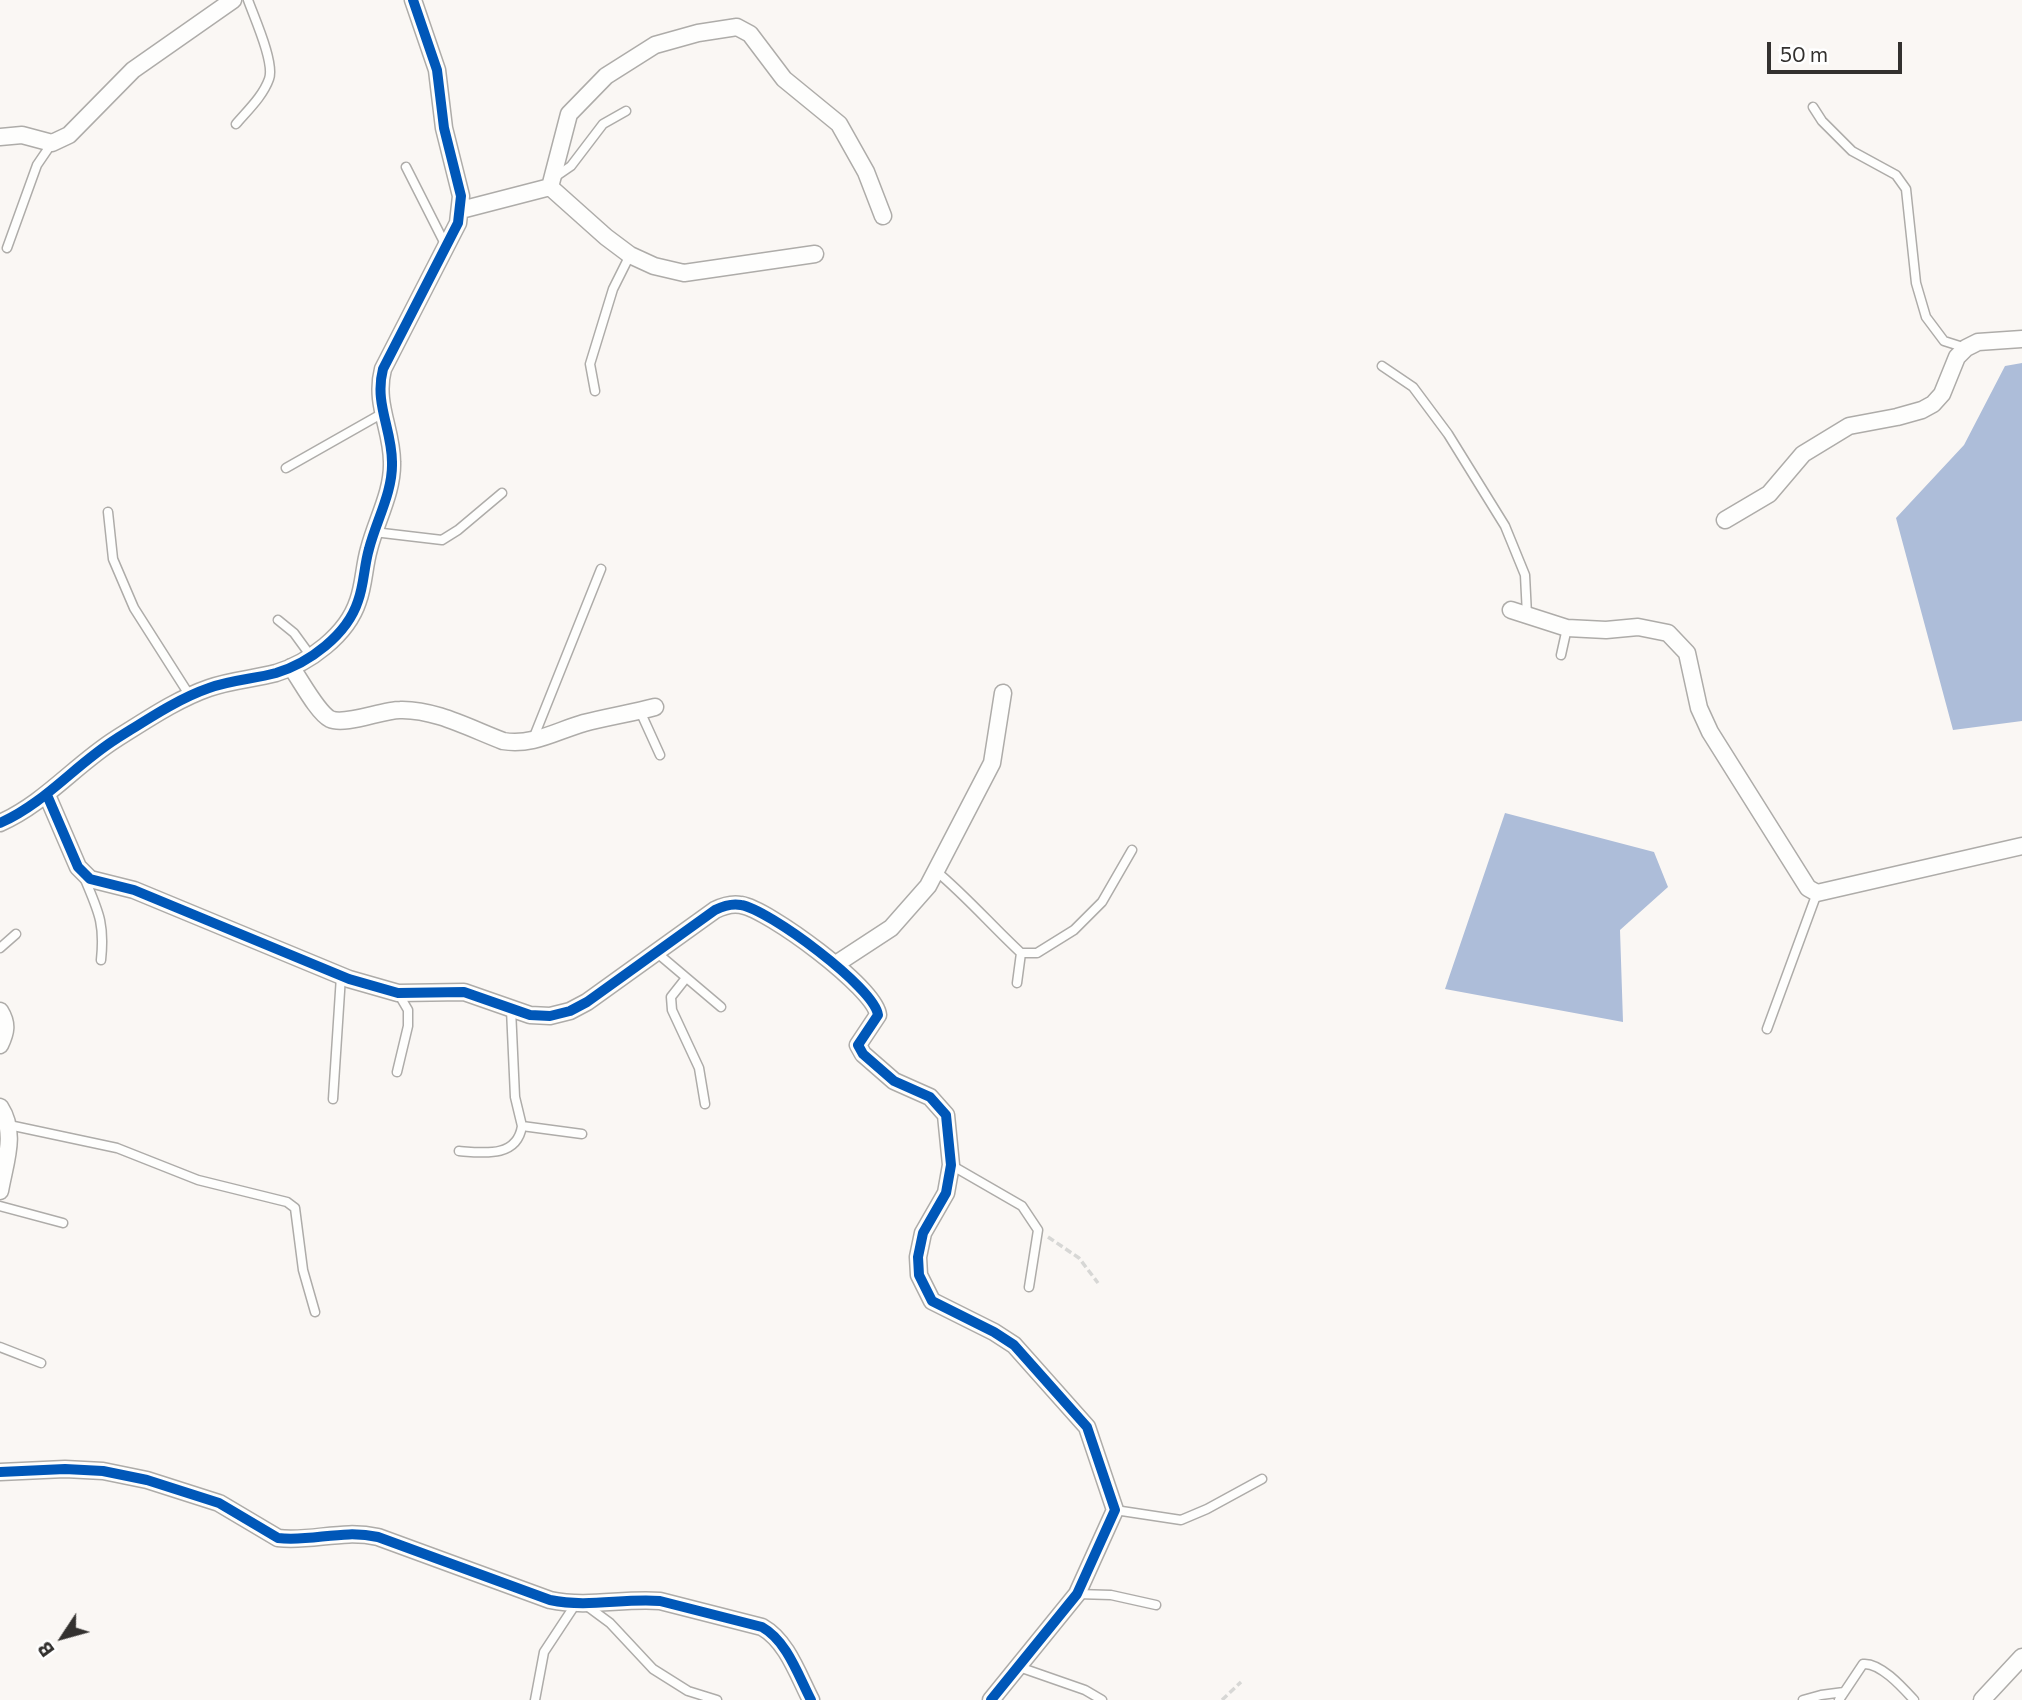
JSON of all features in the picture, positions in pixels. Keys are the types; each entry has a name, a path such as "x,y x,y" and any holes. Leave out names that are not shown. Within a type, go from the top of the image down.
{"street":[{"path":"0,137 22,135 52,143 69,135 133,70 233,0"},
{"path":"0,822 47,795 104,747 190,696 223,683 276,673 291,667 339,633 352,616 392,474 393,458 379,386 383,369 458,223 461,210 461,196 444,128 438,69 413,0"},
{"path":"551,183 569,114 606,76 655,45 698,33 737,27 750,34 784,79 839,124 866,172 883,216"},
{"path":"461,210 551,183"},
{"path":"551,183 606,237 630,255 654,267 684,273 815,254"},
{"path":"1725,520 1769,494 1803,454 1849,426 1897,417 1933,404 1942,394 1957,357 1966,348 1978,342 2022,339"},
{"path":"1511,610 1567,628 1606,630 1638,626 1668,633 1687,653 1699,708 1710,732 1808,888 1817,893 2022,846"},
{"path":"291,667 323,713 331,720 341,721 397,710 417,710 503,741 516,743 531,742 583,724 647,709"},
{"path":"836,964 891,928 928,886 992,763 1003,693"},
{"path":"47,795 83,874 134,890 380,990 398,993 464,992 530,1015 550,1016 570,1011 587,1002 715,910 726,905 739,904 765,915 836,964 863,988 877,1007 878,1015 858,1045 863,1054 894,1081 930,1097 946,1115 951,1165 946,1193 923,1233 918,1257 919,1275 932,1301 1014,1345 1087,1427 1115,1510 1077,1594 991,1700"},
{"path":"0,1011 6,1021 6,1032 0,1045"},
{"path":"0,1107 9,1125 10,1136 0,1191"},
{"path":"0,1472 65,1469 103,1471 147,1480 212,1500 278,1538 361,1533 550,1600 579,1605 660,1601 762,1627 773,1633 780,1643 811,1700"},
{"path":"1982,1700 2022,1657"}],"lane":[{"path":"236,124 259,97 271,77 269,61 248,0"},
{"path":"1813,107 1822,121 1852,151 1896,175 1906,189 1916,283 1926,317 1944,341 1966,348"},
{"path":"551,183 571,166 603,124 626,111"},
{"path":"7,248 37,165 52,143"},
{"path":"406,167 446,246"},
{"path":"595,391 590,364 613,289 630,255"},
{"path":"1382,366 1413,387 1448,434 1505,526 1525,575 1527,615"},
{"path":"286,468 383,414"},
{"path":"374,532 442,540 502,493"},
{"path":"108,512 113,559 134,608 190,696"},
{"path":"531,742 601,569"},
{"path":"278,620 294,634 310,655"},
{"path":"1561,655 1567,628"},
{"path":"647,709 660,755"},
{"path":"936,871 1021,953 1037,953 1074,930 1102,902 1132,850"},
{"path":"83,874 104,933 101,960"},
{"path":"1767,1029 1817,893"},
{"path":"0,948 16,934"},
{"path":"656,952 721,1007"},
{"path":"1017,983 1021,953"},
{"path":"333,1099 341,976"},
{"path":"686,978 671,997 672,1010 699,1068 705,1104"},
{"path":"397,1072 408,1026 408,1010 398,993"},
{"path":"459,1151 490,1153 509,1148 520,1138 522,1126 515,1097 511,1009"},
{"path":"9,1125 117,1148 198,1180 287,1202 295,1208 303,1270 315,1312"},
{"path":"522,1126 582,1133"},
{"path":"951,1165 1022,1206 1038,1230 1029,1287"},
{"path":"0,1206 63,1223"},
{"path":"0,1347 41,1363"},
{"path":"1115,1510 1181,1520 1208,1509 1262,1479"},
{"path":"1077,1594 1111,1595 1156,1605"},
{"path":"535,1700 544,1652 579,1605 610,1623 653,1669 688,1691 717,1700"},
{"path":"1803,1700 1821,1695 1841,1696 1863,1664 1883,1672 1914,1700"},
{"path":"1018,1667 1085,1690 1102,1700"}],"path":[{"path":"1038,1230 1079,1258 1098,1283"},
{"path":"1222,1700 1241,1682"}],"water":[{"path":"2022,363 2022,721 1953,730 1896,518 1964,445 2005,366"},
{"path":"1505,813 1654,852 1668,887 1620,930 1623,1022 1445,989"}],"cycle path":[{"path":"0,823 31,805 101,749 173,704 209,688 276,673 314,655 336,636 353,613 392,473 391,450 381,394 383,369 458,223 461,196 444,128 437,70 413,0"},
{"path":"47,795 78,867 90,879 134,890 349,979 398,993 464,992 530,1015 550,1016 570,1011 587,1002 715,910 734,904 755,910 795,934 859,987 878,1015 858,1045 863,1054 894,1081 930,1097 946,1115 951,1165 946,1193 923,1233 918,1257 919,1275 932,1301 1014,1345 1087,1427 1115,1510 1077,1594 991,1700"},
{"path":"0,1472 65,1469 103,1471 147,1480 219,1503 278,1538 352,1534 378,1537 550,1600 578,1603 660,1601 762,1627 771,1633 785,1650 811,1700"}]}
